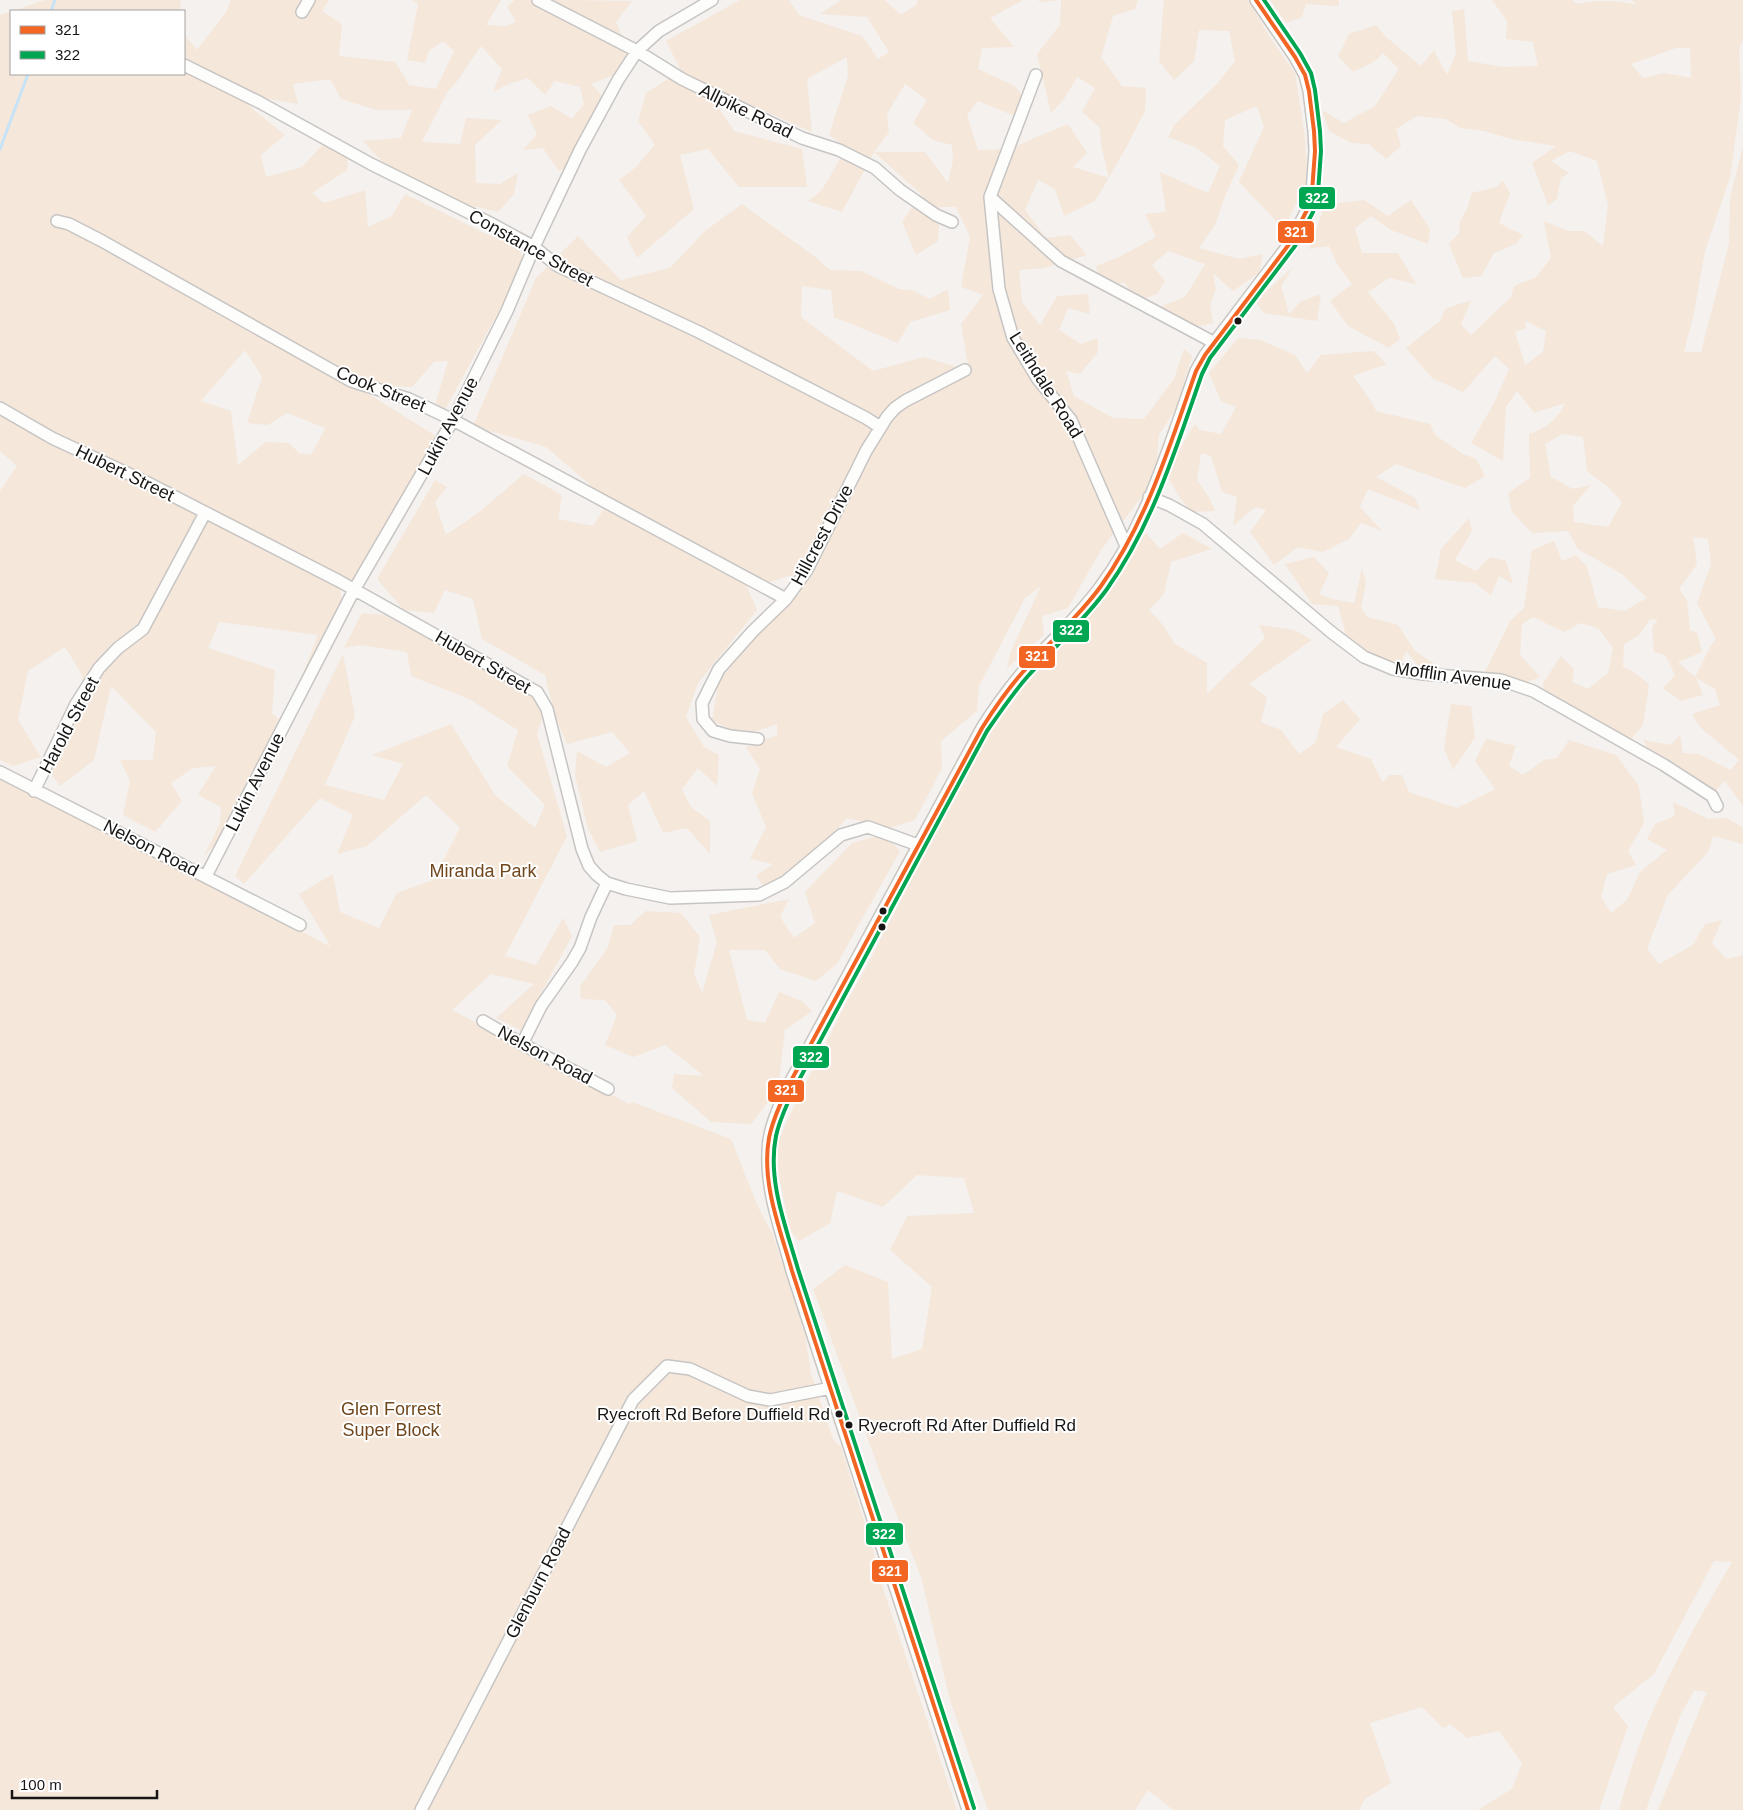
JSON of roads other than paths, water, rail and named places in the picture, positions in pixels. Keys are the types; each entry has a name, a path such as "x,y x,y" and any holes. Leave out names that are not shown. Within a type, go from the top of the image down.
{"street":[{"path":"302,12 309,0"},
{"name":"Allpike Road","path":"538,0 636,51 682,79 802,138 838,150 875,168 900,190 936,215 952,222"},
{"name":"Lukin Avenue","path":"206,876 354,590 453,420 507,310 534,247 580,150 618,80 636,51 658,32 712,0"},
{"path":"968,1810 792,1271 769,1182 768,1151 773,1121 786,1090 918,844 992,713 1024,672 1065,630 1101,587 1126,546 1149,497 1196,371 1213,342 1290,243 1306,210 1312,192 1315,151 1309,91 1305,75 1295,57 1256,0"},
{"name":"Constance Street","path":"185,65 259,102 371,164 492,224 534,247 558,266 699,332 880,427"},
{"name":"Leithdale Road","path":"1036,75 990,197 999,289 1013,338 1037,378 1072,420 1126,546"},
{"path":"990,197 1060,261 1213,342"},
{"name":"Cook Street","path":"57,221 69,224 102,241 351,381 409,399 453,420 786,599"},
{"name":"Hillcrest Drive","path":"758,739 730,736 713,731 703,719 702,703 720,669 753,630 786,599 807,570 866,452 880,427 895,408 965,370"},
{"name":"Hubert Street","path":"0,408 52,438 144,481 339,581 537,692 547,709 582,849 590,866 607,883 670,898 759,894 786,882 841,835 868,827 918,844"},
{"name":"Mofflin Avenue","path":"1149,497 1169,505 1203,524 1331,632 1364,657 1393,669 1423,674 1501,680 1533,691 1664,765 1712,796 1717,806"},
{"name":"Harold Street","path":"34,790 76,704 99,668 118,648 143,629 205,513"},
{"name":"Nelson Road","path":"0,772 300,925"},
{"path":"522,1044 541,1006 580,948 591,916 607,883"},
{"name":"Nelson Road","path":"483,1021 522,1044 608,1089"},
{"name":"Glenburn Road","path":"421,1810 633,1400 667,1366 690,1370 748,1396 770,1400 831,1388"}],"waterway":[{"path":"51,10 55,0"},
{"path":"0,149 28,75"}],"place":[{"name":"Ryecroft Rd Before Duffield Rd","path":"839,1414"},
{"name":"Ryecroft Rd After Duffield Rd","path":"849,1425"}],"park label":[{"name":"Miranda Park","path":"483,871"},
{"name":"Glen Forrest Super Block","path":"391,1419"}]}
